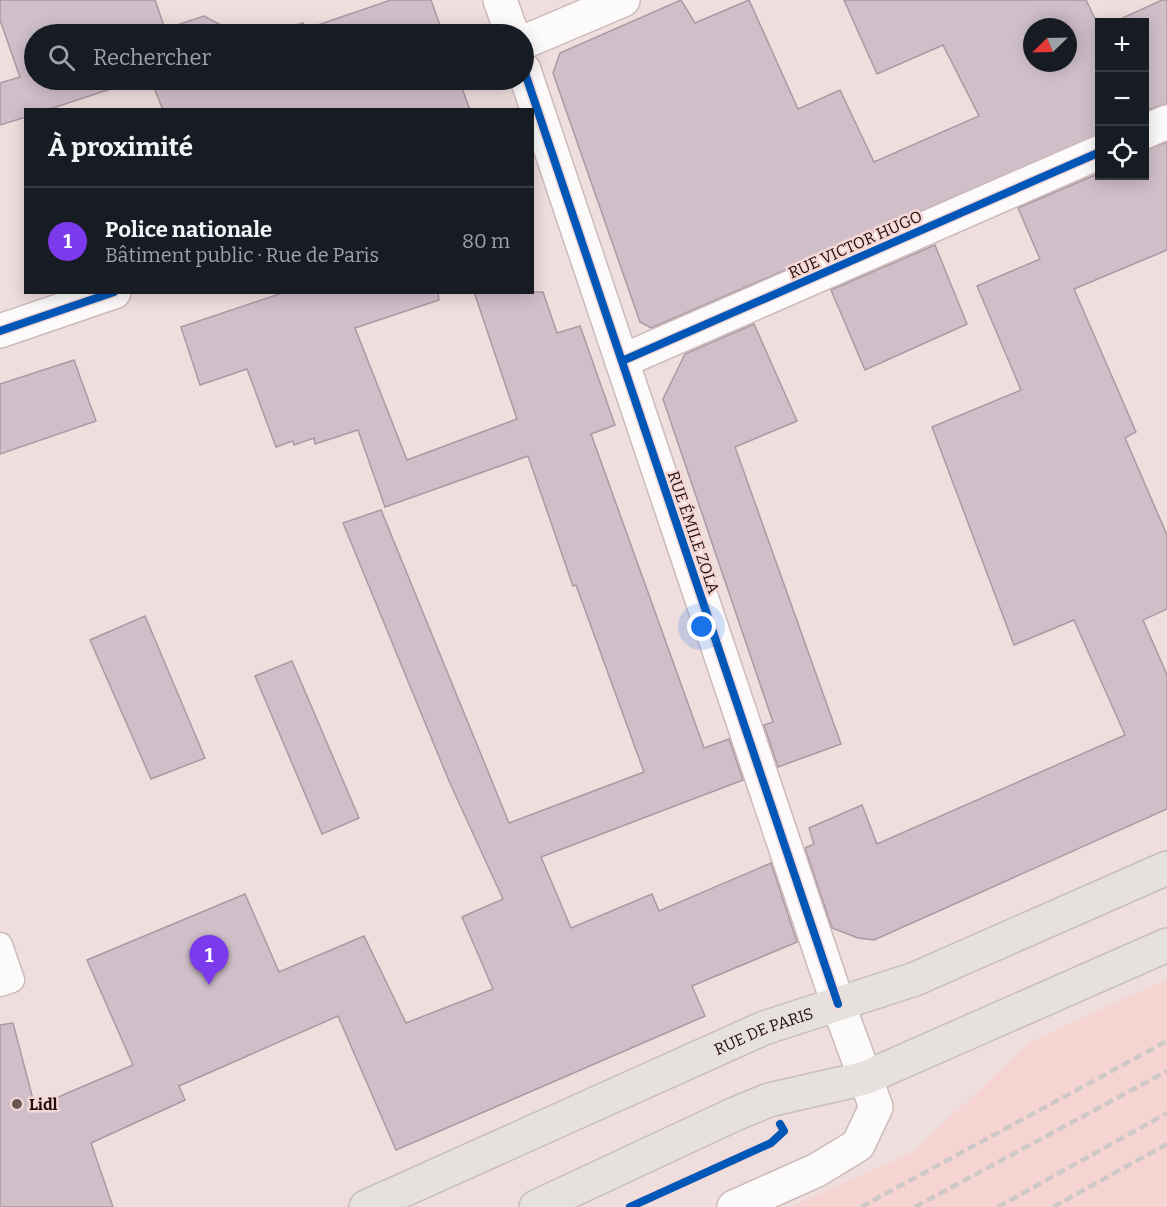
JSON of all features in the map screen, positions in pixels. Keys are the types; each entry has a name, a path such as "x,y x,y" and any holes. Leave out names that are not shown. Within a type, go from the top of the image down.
{"main road":[{"name":"RUE DE PARIS","path":"366,1207 764,1028 915,979 1167,868"},
{"path":"536,1207 769,1100 865,1078 1167,945"}],"street":[{"path":"500,0 508,24"},
{"path":"534,38 623,0"},
{"name":"RUE ÉMILE ZOLA","path":"528,90 532,108"},
{"name":"RUE ÉMILE ZOLA","path":"534,116 541,148 622,361 838,1004 876,1107 858,1145 817,1170 734,1207"},
{"path":"1149,130 1167,122"},
{"name":"RUE VICTOR HUGO","path":"622,361 1095,154"},
{"path":"0,331 108,294"}],"lane":[{"path":"0,945 12,981 0,984"}],"shaded area":[{"path":"1167,979 1167,1207 790,1207 913,1152 1030,1042"}],"building":[{"path":"0,0 155,0 163,24 24,24 24,90 108,90 53,108 24,108 24,118 0,125 0,83 20,77 0,20"},
{"path":"391,0 431,0 439,24 321,24"},
{"path":"681,0 695,23 749,0 798,109 840,90 874,162 979,116 943,45 877,74 844,0 1086,0 1095,19 1095,136 651,328 640,322 553,73 560,53"},
{"path":"1162,0 1167,0 1167,104 1149,109 1149,18 1123,18"},
{"path":"204,16 219,24 180,24"},
{"path":"155,90 463,90 469,108 162,108"},
{"path":"1167,142 1167,250 1074,289 1136,432 1125,438 1167,535 1167,609 1143,620 1167,675 1167,809 874,940 858,938 832,928 805,848 814,844 809,828 862,805 877,844 1125,735 1074,620 1014,645 932,427 1021,390 977,286 1040,259 1018,208 1095,175 1095,180 1149,180 1149,148"},
{"path":"935,245 967,324 865,370 831,290"},
{"path":"543,292 557,333 580,326 615,425 591,434 704,748 729,739 743,780 541,857 571,928 652,894 659,911 771,863 797,942 692,986 705,1016 396,1150 338,1016 179,1086 185,1100 91,1143 113,1207 0,1207 0,1025 13,1023 35,1107 133,1065 87,960 245,894 279,972 364,936 406,1023 493,989 462,917 503,899 449,781 343,523 381,510 509,823 644,772 576,585 573,586 528,456 385,507 358,430 315,444 314,438 294,445 293,441 276,447 247,369 200,385 181,327 279,294 438,294 439,300 355,328 407,460 517,419 475,294"},
{"path":"754,324 797,421 735,447 841,744 778,767 764,725 773,722 663,399 685,354"},
{"path":"74,360 96,421 0,454 0,384"},
{"path":"145,616 205,758 151,779 90,640"},
{"path":"292,661 359,818 322,834 255,676"}],"railway":[{"path":"861,1207 1167,1041"},
{"path":"915,1207 1167,1071"},
{"path":"998,1207 1167,1113"},
{"path":"1053,1207 1167,1144"}],"cycle path":[{"path":"531,90 838,1004"},
{"path":"622,361 1095,154"},
{"path":"0,331 108,294"},
{"path":"630,1207 771,1143 784,1131 780,1124"}],"place":[{"name":"Police nationale","path":"209,985"},
{"name":"Lidl","path":"17,1104"}]}
